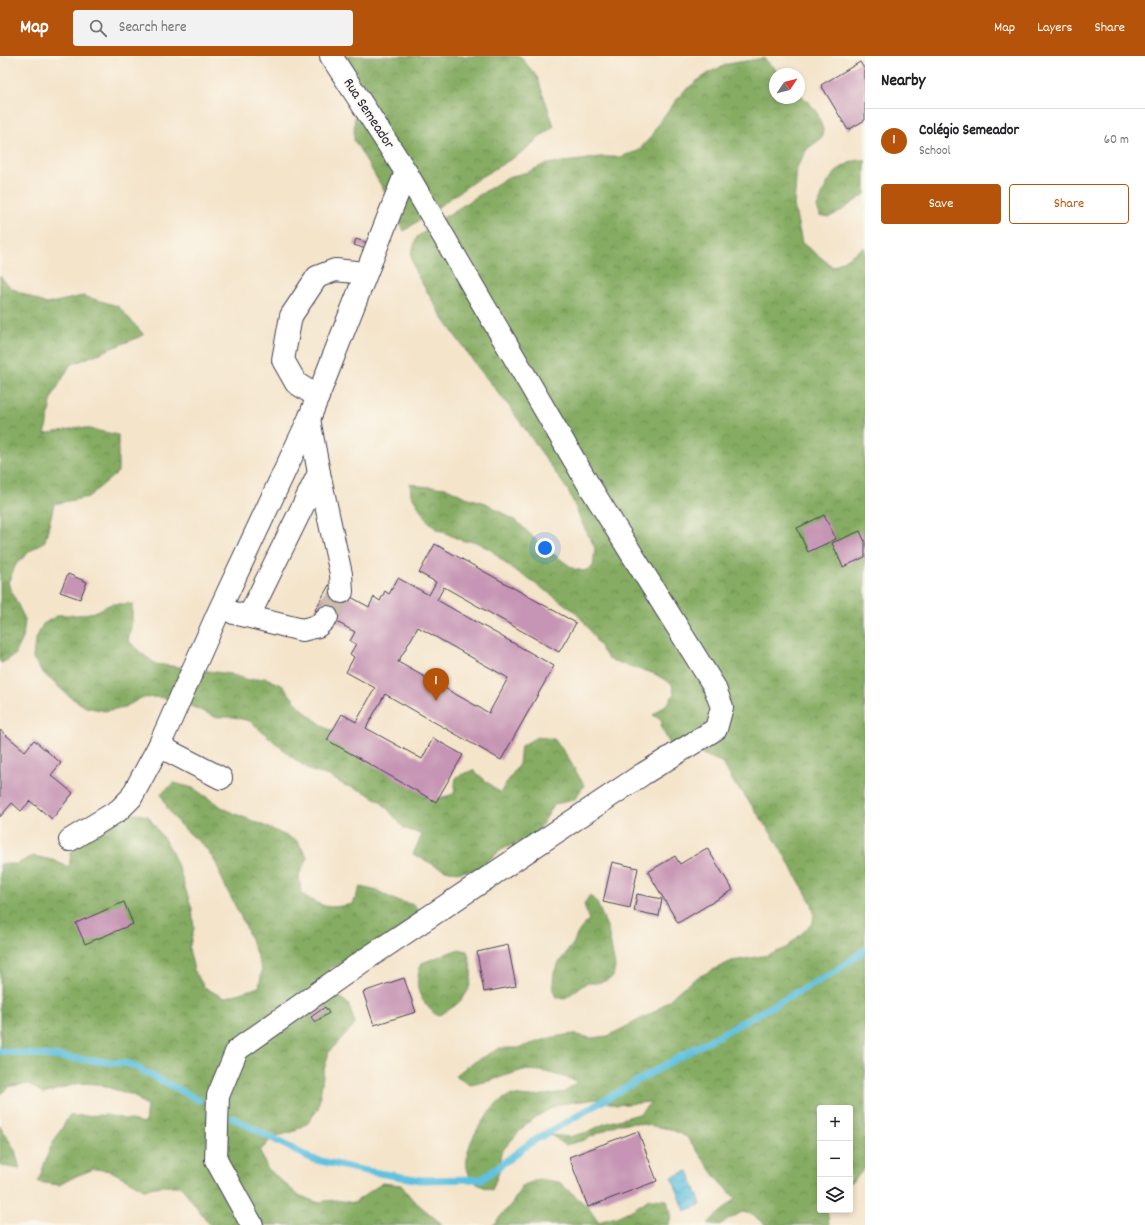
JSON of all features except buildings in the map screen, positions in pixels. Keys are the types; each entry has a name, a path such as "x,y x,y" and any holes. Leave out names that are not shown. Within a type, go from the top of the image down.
{"street":[{"name":"Rua Semeador","path":"252,1225 216,1160 218,1096 237,1050 363,960 643,774 716,729 722,707 714,686 587,482 406,172 330,56"},
{"path":"70,840 119,810 131,798 159,746 219,611 309,419 406,172"},
{"path":"318,397 296,382 283,360 291,316 317,278 335,270 366,273"},
{"path":"309,419 341,574 342,592"},
{"path":"249,616 319,473"},
{"path":"219,611 249,616 302,630 318,626 327,617"},
{"path":"159,746 221,778"}],"green space":[{"path":"333,56 520,56 537,77 554,126 518,155 479,178 404,231 385,192 354,140 355,92"},
{"path":"764,58 774,68 769,68 769,104 805,104 805,99 816,110 823,129 822,138 807,149 797,167 794,205 802,243 833,267 865,248 865,1168 853,1181 853,1105 817,1105 817,1213 827,1213 829,1225 766,1225 751,1214 742,1212 719,1225 707,1225 735,1198 716,1177 687,1137 670,1129 635,1123 618,1124 584,1140 565,1145 551,1135 569,1137 587,1132 604,1124 639,1114 651,1102 616,1105 597,1099 559,1104 526,1124 501,1152 499,1172 492,1190 481,1186 475,1182 469,1174 467,1154 482,1122 498,1103 510,1095 529,1097 565,1092 578,1081 542,1071 523,1070 489,1081 470,1085 455,1076 469,1065 500,1048 518,1048 553,1037 573,1034 590,1038 608,1036 654,1012 682,988 698,977 732,961 769,955 786,948 813,923 814,913 812,904 771,833 743,793 735,785 723,763 689,748 674,747 670,744 661,725 663,721 653,715 668,703 674,694 672,684 655,674 608,659 586,624 574,611 506,564 491,550 474,541 464,541 437,529 429,523 411,495 410,483 419,486 447,488 465,497 486,503 519,523 542,546 574,569 584,571 593,567 595,548 569,492 509,406 476,365 442,317 415,271 411,254 417,237 446,216 508,177 528,172 545,164 600,157 620,157 638,151 650,138 660,121 683,92 712,71 728,64"},
{"path":"859,160 865,160 865,194 838,213 829,217 820,216 817,207 830,179 845,165"},
{"path":"0,276 11,288 46,304 83,296 118,306 144,335 70,365 52,397 45,434 80,427 118,435 118,472 88,497 54,504 45,541 29,552 16,564 8,583 25,620 23,638 15,655 2,663 0,662"},
{"path":"111,604 132,604 132,622 128,640 141,653 156,664 230,674 248,680 266,678 283,686 310,716 326,728 343,735 418,786 429,801 454,794 456,777 473,770 500,793 519,764 521,746 537,737 554,739 565,753 584,785 574,800 555,804 535,835 501,850 478,869 460,872 440,868 413,854 422,835 404,828 380,801 363,791 344,785 329,776 311,771 293,758 250,721 233,717 215,717 180,701 159,697 141,698 125,707 105,711 86,707 70,697 42,672 33,658 35,641 43,624 59,615 78,615 95,612"},
{"path":"174,783 193,788 226,810 297,841 308,858 299,874 301,893 314,902 331,907 353,904 360,887 378,891 395,900 414,905 424,919 347,962 330,968 319,983 335,992 349,1005 355,1024 329,1052 324,1070 318,1109 307,1124 292,1132 273,1137 260,1151 267,1168 298,1195 316,1202 336,1200 354,1203 382,1183 401,1185 412,1199 443,1225 210,1225 181,1186 162,1186 144,1189 111,1171 94,1169 59,1185 38,1182 50,1148 69,1116 106,1115 145,1123 147,1106 133,1095 97,1084 79,1083 43,1094 29,1084 11,1086 0,1094 0,864 17,864 33,856 52,860 69,867 71,853 83,840 130,813 148,816 170,848 179,869 192,909 194,928 189,949 194,970 204,987 224,998 259,987 262,970 250,937 225,886 216,863 205,847 179,824 168,809 161,794"},
{"path":"590,895 597,903 608,929 615,967 613,977 596,983 586,983 564,999 555,996 553,987 554,973 556,967 573,944 579,931 589,920 584,904"},
{"path":"459,949 467,951 470,963 471,982 468,991 456,1005 437,1016 426,1004 419,992 419,971 422,963"},
{"path":"0,1126 15,1150 20,1169 2,1166 0,1164"},
{"path":"539,1179 559,1182 588,1207 598,1222 616,1217 634,1209 649,1199 667,1200 671,1218 668,1225 493,1225 513,1202 522,1186"}],"water":[{"path":"688,1171 701,1204 685,1211 672,1177"}],"waterway":[{"path":"233,1118 312,1159 361,1170 420,1180 482,1179 530,1143 667,1064 834,972 865,950"},
{"path":"0,1051 130,1064 199,1100"}],"tunnel":[{"path":"327,617 342,592"}],"place":[{"name":"Colégio Semeador","path":"436,701"}]}
